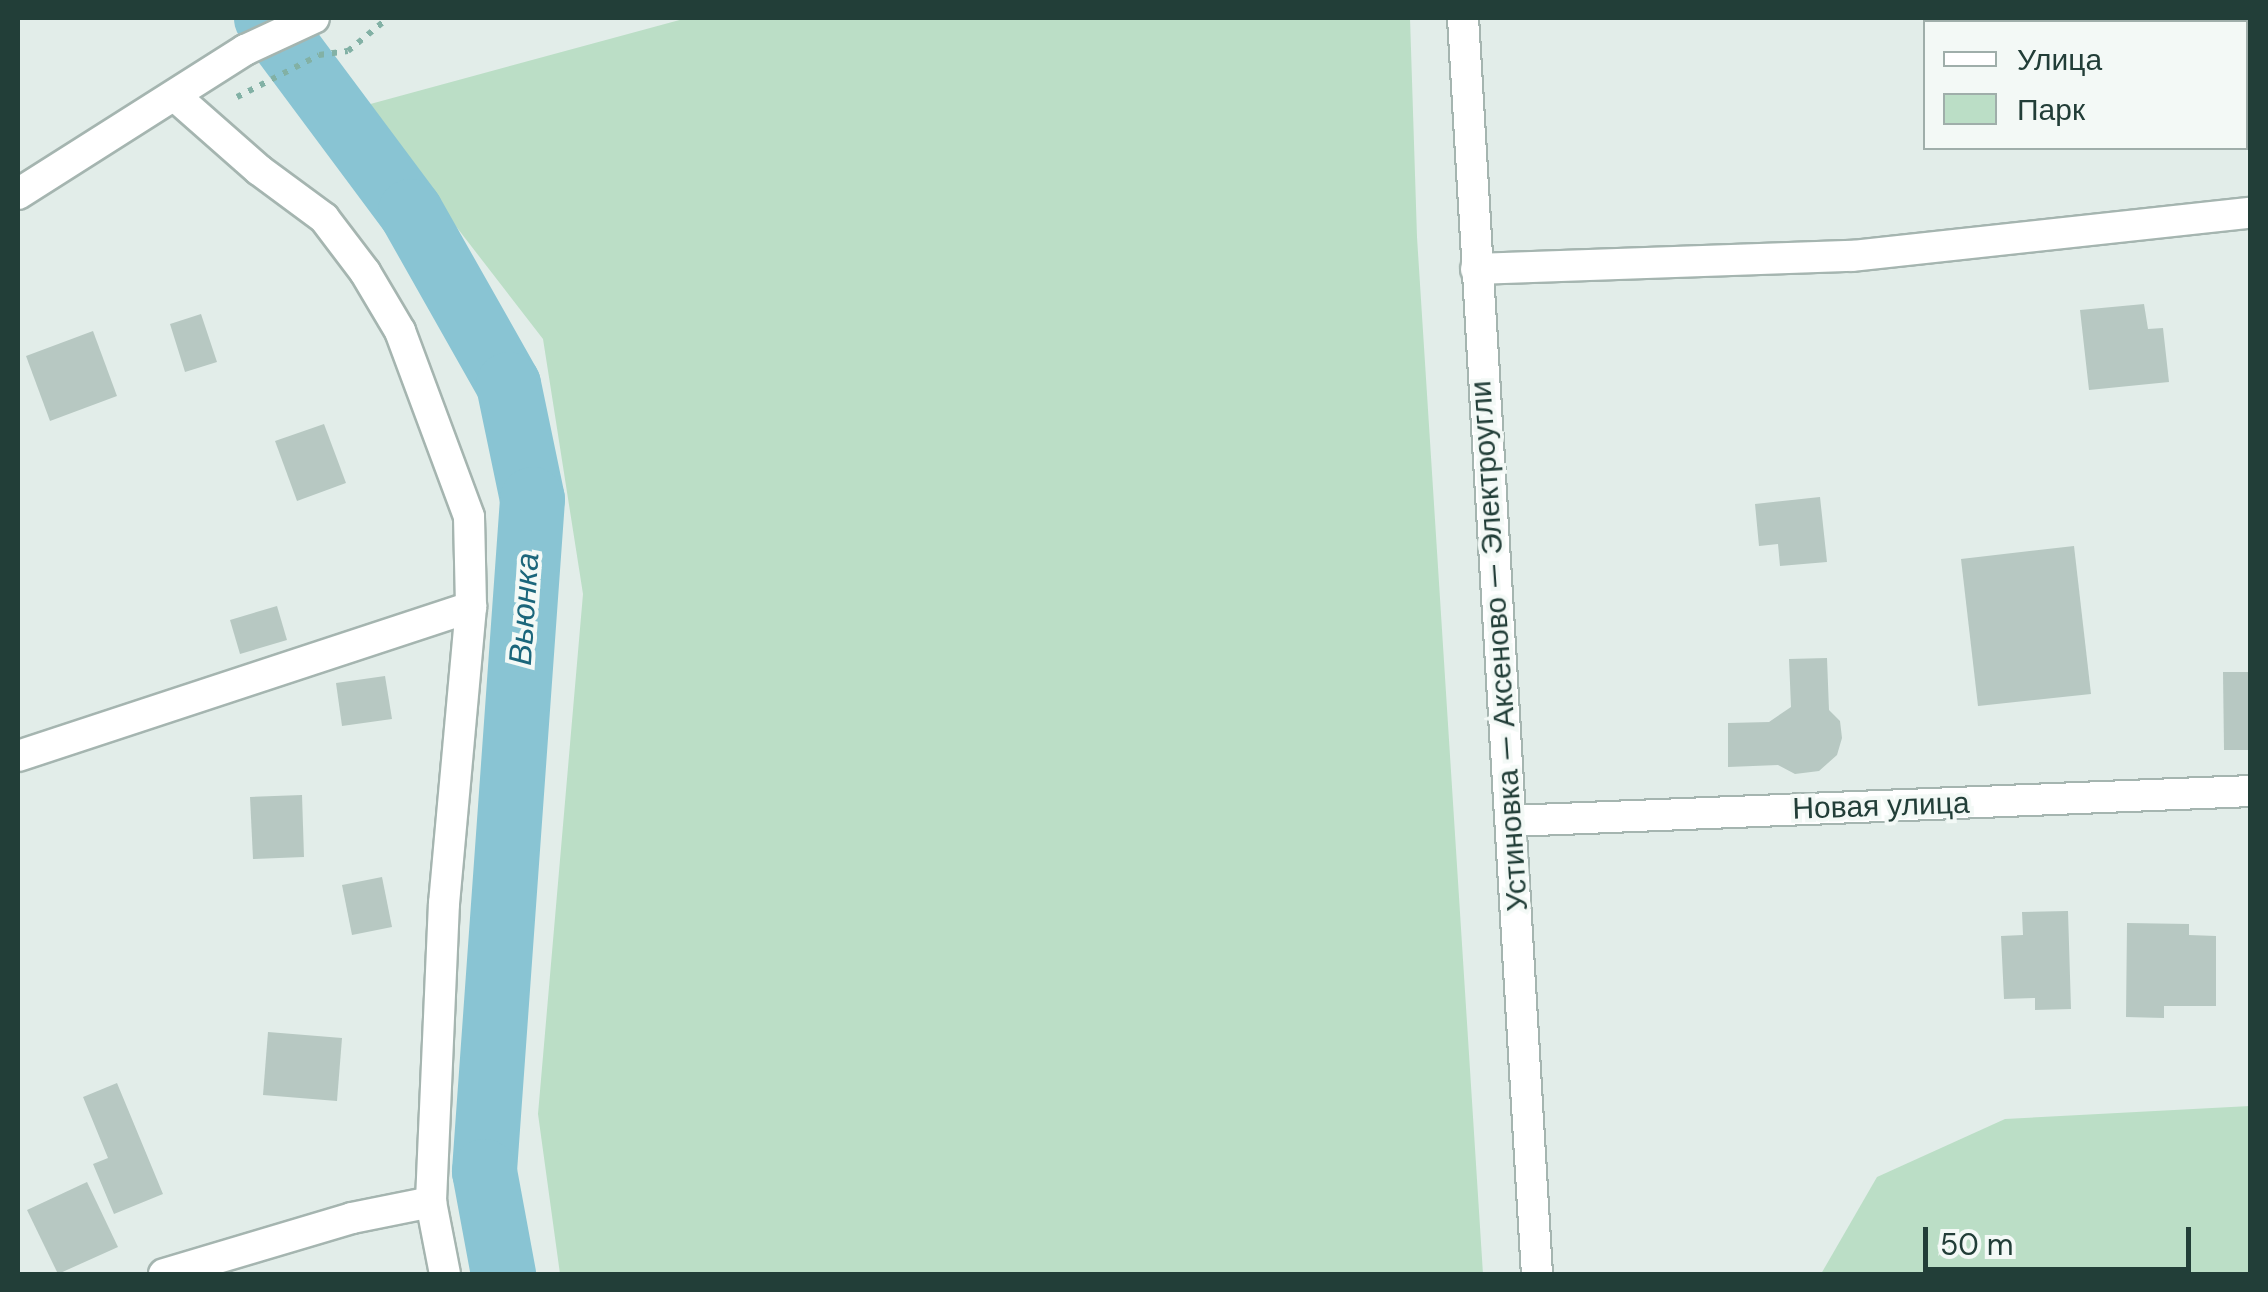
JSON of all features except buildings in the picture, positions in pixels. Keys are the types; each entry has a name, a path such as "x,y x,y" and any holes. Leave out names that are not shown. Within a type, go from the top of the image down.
{"street":[{"path":"18,194 245,50 312,18"},
{"name":"Устиновка — Аксеново — Электроугли","path":"1463,18 1537,1274"},
{"path":"174,96 259,170 324,218 365,272 400,331 469,517 471,606 444,902 431,1202 445,1274"},
{"path":"1476,269 1852,256 2250,213"},
{"path":"18,756 471,606"},
{"name":"Новая улица","path":"1511,821 2250,791"},
{"path":"164,1274 352,1218 431,1202"}],"path":[{"path":"225,103 319,55 348,51 388,18"}],"green space":[{"path":"687,18 1410,18 1417,237 1483,1274 560,1274 538,1114 583,594 543,339 363,106"},
{"path":"2250,1106 2250,1274 1821,1274 1877,1177 2005,1119"}],"waterway":[{"name":"Вьюнка","path":"266,18 410,211 508,384 532,499 484,1171 503,1274"}]}
